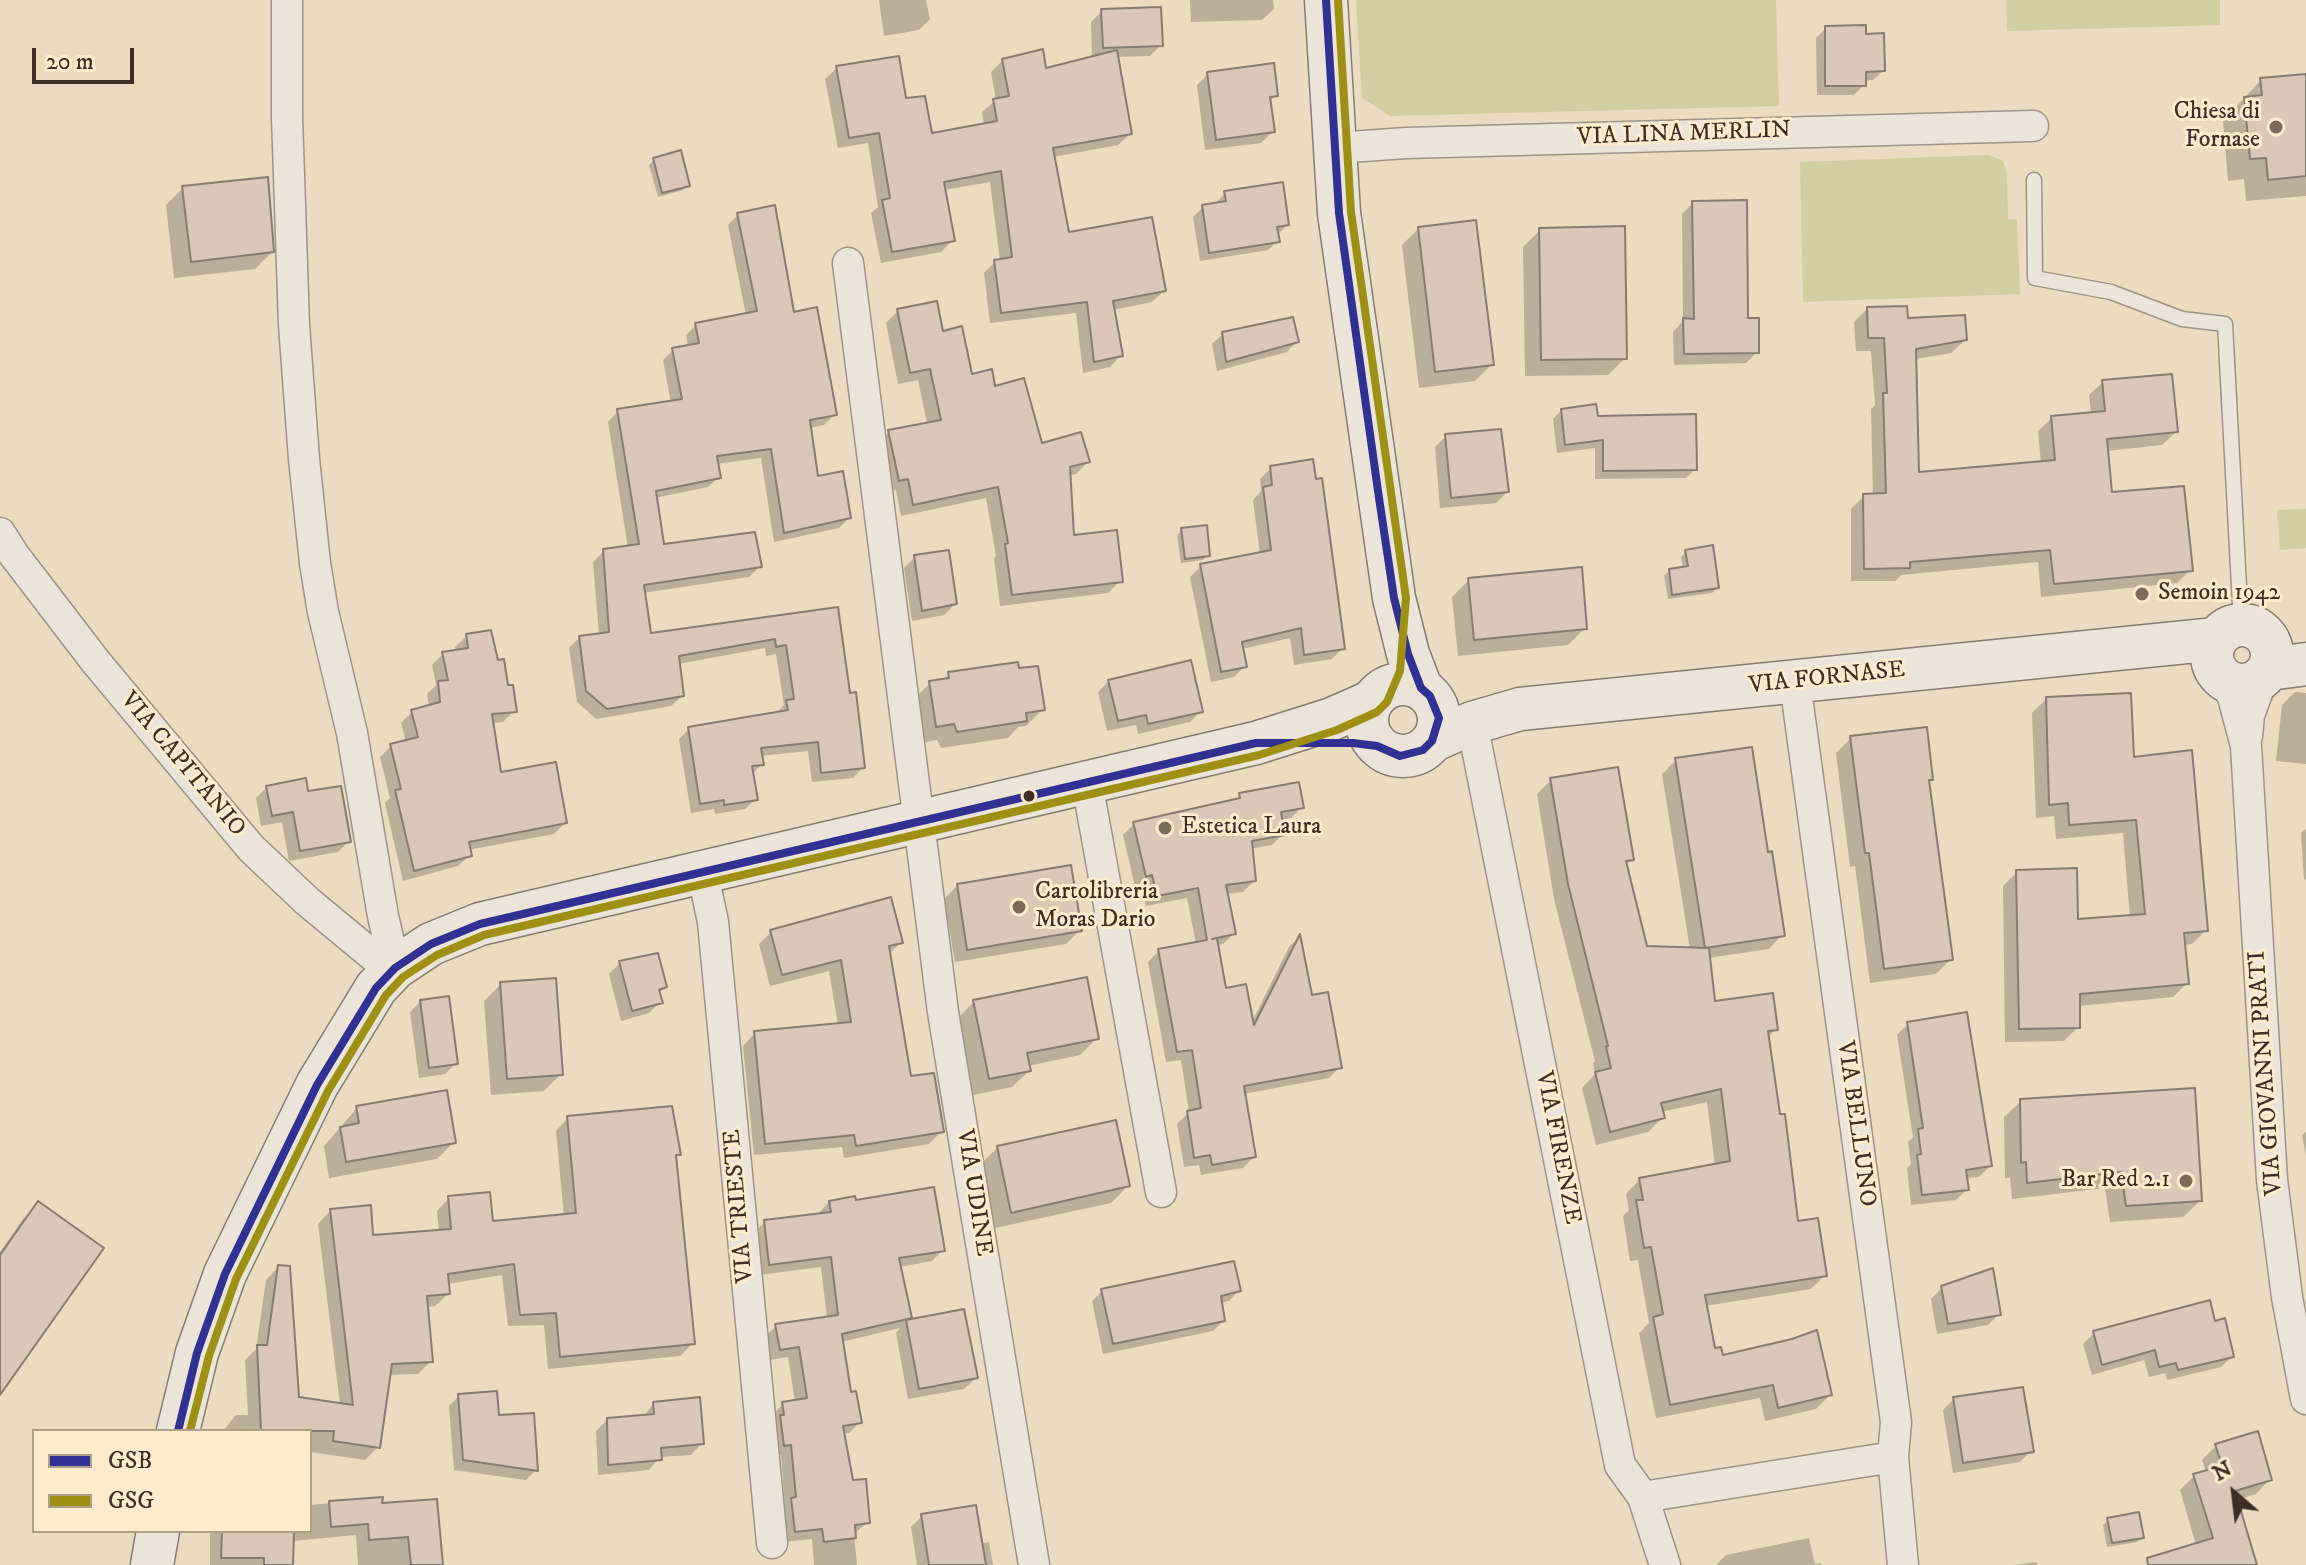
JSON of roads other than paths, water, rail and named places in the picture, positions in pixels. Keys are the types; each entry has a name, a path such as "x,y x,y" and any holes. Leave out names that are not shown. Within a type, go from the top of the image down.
{"street":[{"path":"287,0 287,116 294,325 314,551 323,612 352,733 383,916 395,968"},
{"path":"1326,0 1339,213 1394,598 1408,654 1425,692 1436,706 1439,718 1432,741"},
{"name":"VIA LINA MERLIN","path":"1335,148 1406,143 2033,126"},
{"name":"VIA UDINE","path":"848,263 943,1012 1034,1565"},
{"name":"VIA CAPITANIO","path":"0,533 96,662 251,848 307,901 377,959 395,968"},
{"path":"1377,746 1367,724 1374,698 1388,669 1394,598"},
{"name":"VIA FORNASE","path":"1256,743 1353,743 1377,746 1400,756 1423,750 1432,741 1472,723 1520,709 2134,647 2256,657"},
{"name":"VIA GIOVANNI PRATI","path":"2256,657 2233,697 2246,746 2272,1180 2287,1297 2306,1399"},
{"name":"VIA BELLUNO","path":"1795,683 1896,1422 1893,1457 1903,1565"},
{"name":"VIA FORNASE","path":"178,1429 197,1353 225,1274 317,1085 376,988 395,968 431,944 480,924 1256,743 1332,719 1397,684 1453,702 1520,709"},
{"name":"VIA FIRENZE","path":"1472,723 1620,1465 1643,1497 1665,1565"},
{"path":"1087,783 1161,1192"},
{"name":"VIA TRIESTE","path":"702,870 713,922 772,1543"},
{"path":"1643,1497 1893,1457"}],"lane":[{"path":"2034,180 2035,278 2111,292 2182,319 2225,324 2256,657"}],"place":[{"name":"Chiesa di Fornase","path":"2276,127"},
{"name":"Semoin 1942","path":"2142,594"},
{"name":"Estetica Laura","path":"1165,828"},
{"name":"Cartolibreria Moras Dario","path":"1019,907"},
{"name":"Bar Red 2.1","path":"2186,1181"}]}
